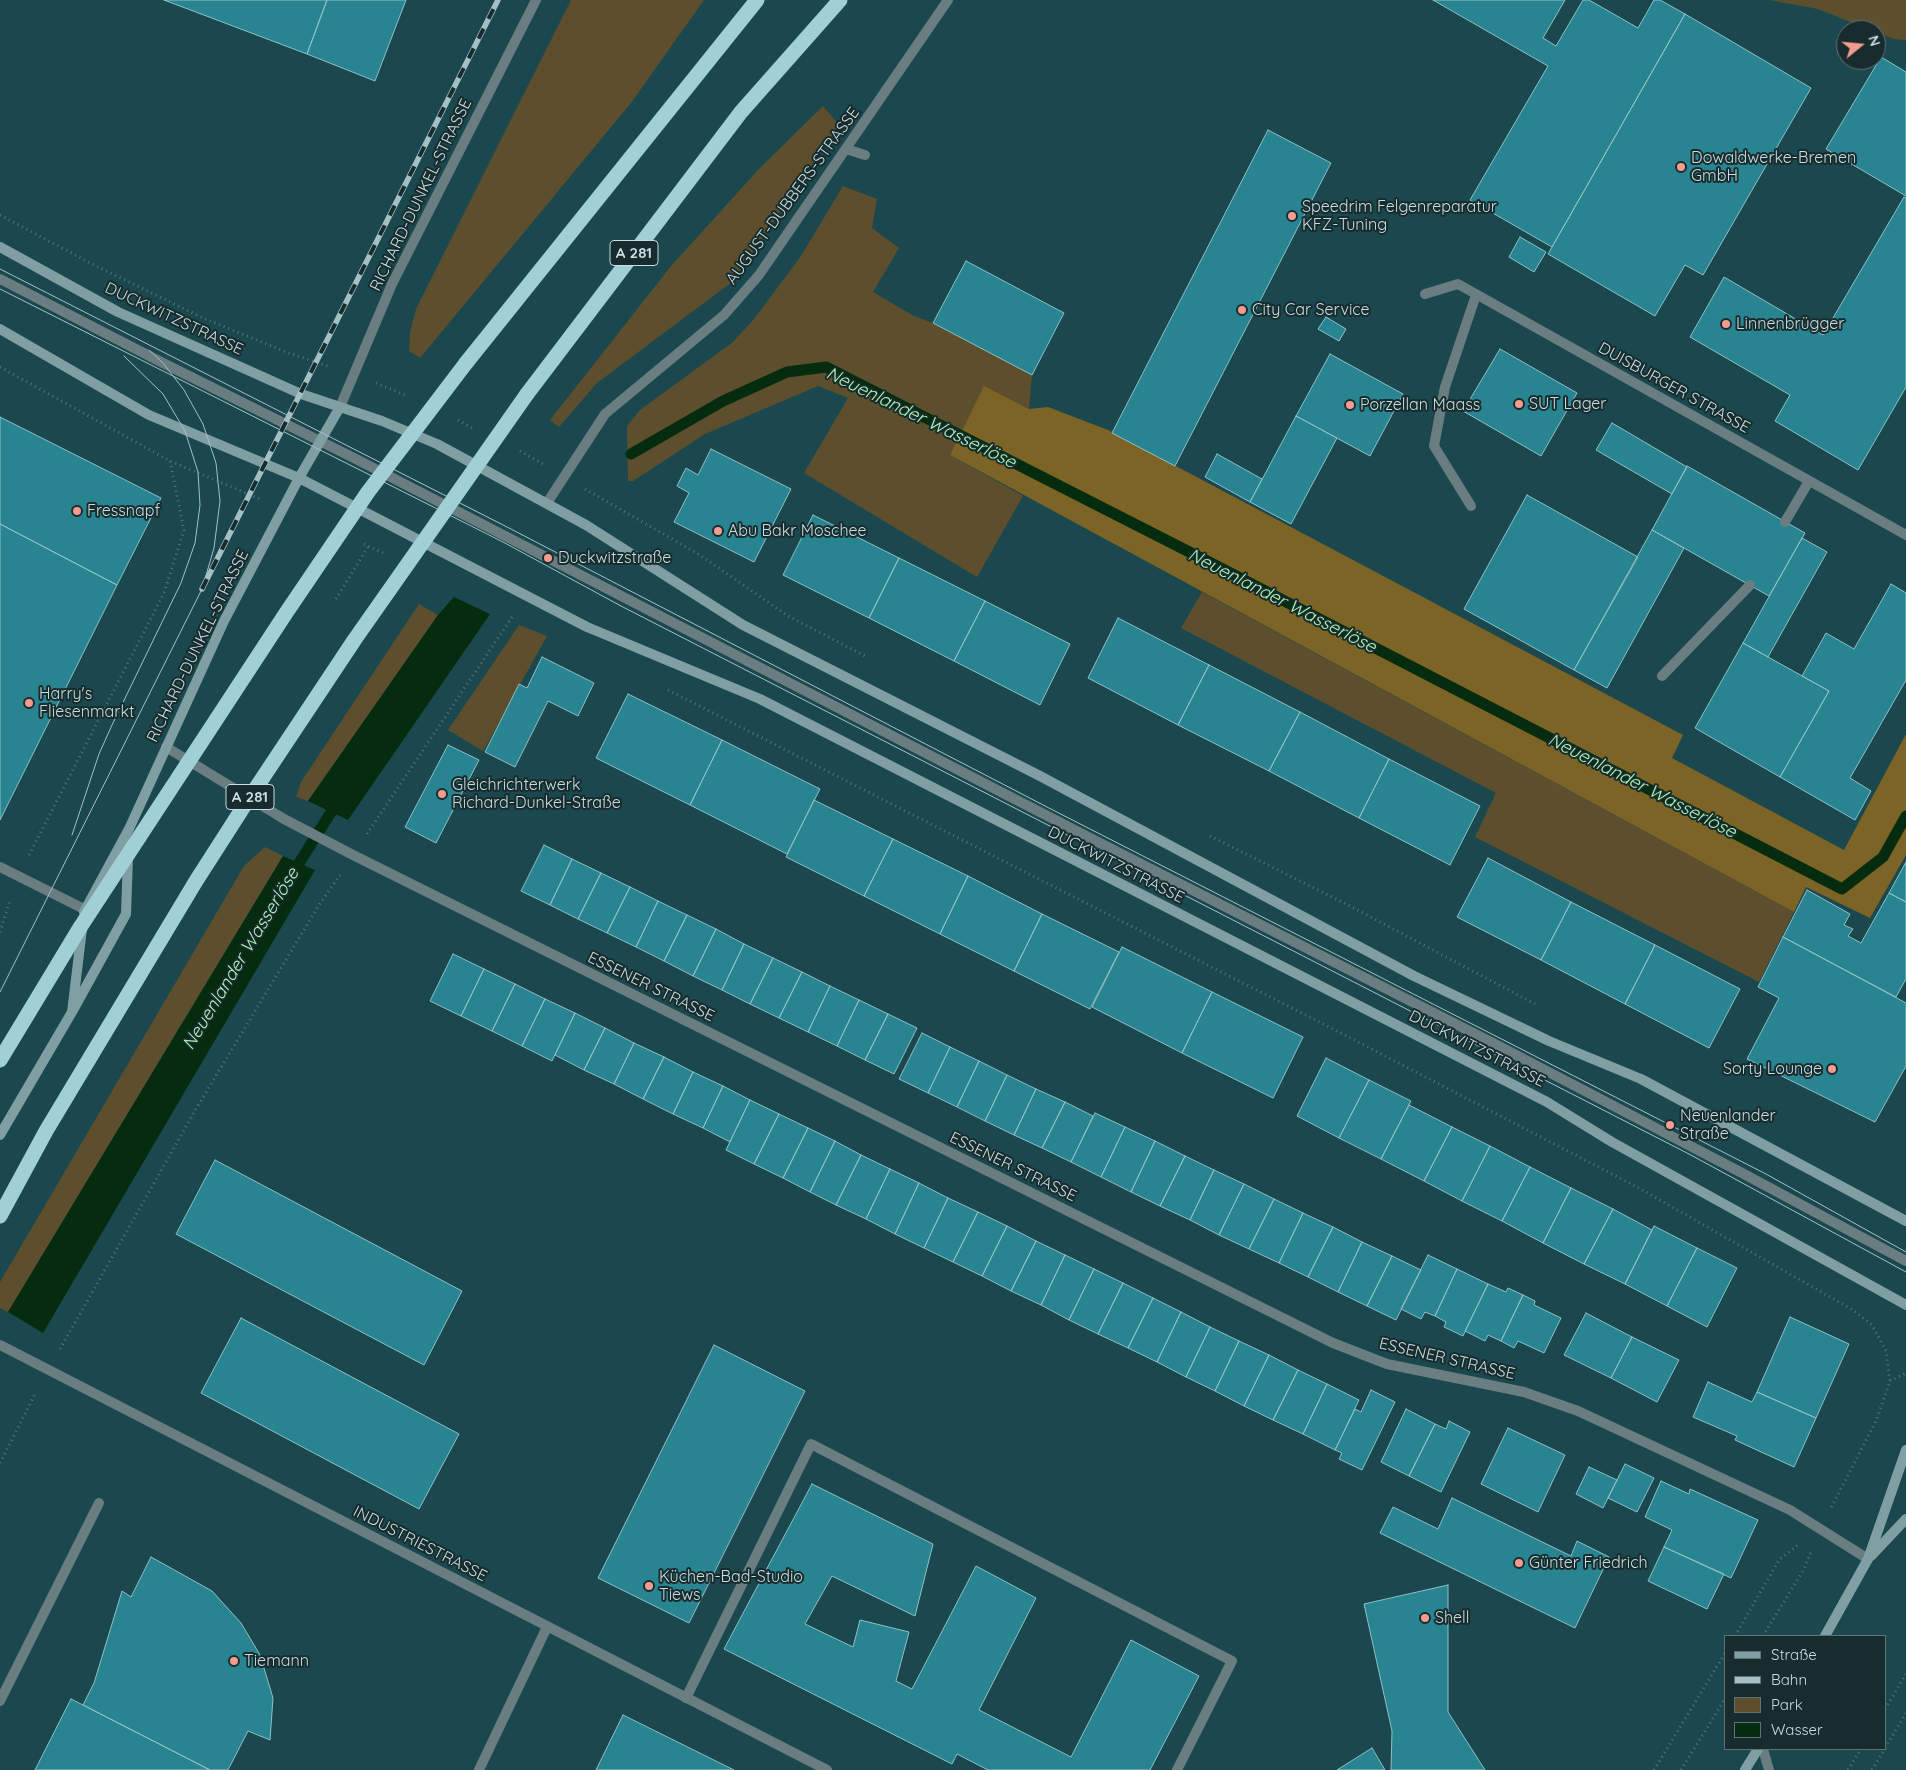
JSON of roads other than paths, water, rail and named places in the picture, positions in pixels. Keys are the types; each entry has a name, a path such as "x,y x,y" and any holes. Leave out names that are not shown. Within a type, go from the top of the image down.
{"highway":[{"path":"0,1060 81,926 286,613 368,492 466,363 757,0"},
{"name":"A 281","path":"0,1216 56,1115 196,881 246,802 355,639 527,394 741,112 840,0"}],"main road":[{"name":"DUCKWITZSTRASSE","path":"0,246 118,312 301,394 382,421 437,444 547,503 626,549 744,625 1040,776 1414,976 1549,1041 1641,1079 1906,1221"},
{"name":"DUCKWITZSTRASSE","path":"0,329 149,415 299,478 587,627 760,699 1547,1102 1612,1142 1906,1305"},
{"path":"299,478 340,407"},
{"name":"RICHARD-DUNKEL-STRASSE","path":"72,1012 84,909 129,829 224,621 299,478"},
{"name":"RICHARD-DUNKEL-STRASSE","path":"0,1135 72,1012 126,914 129,829"},
{"path":"1826,1635 1868,1559 1906,1450"},
{"path":"1868,1559 1906,1519"},
{"path":"1745,1770 1757,1750"}],"street":[{"name":"RICHARD-DUNKEL-STRASSE","path":"340,407 392,284 536,0"},
{"name":"AUGUST-DUBBERS-STRASSE","path":"547,503 604,414 724,315 759,275 948,0"},
{"path":"846,149 865,155"},
{"path":"0,279 1502,1047 1906,1261"},
{"name":"DUISBURGER STRASSE","path":"1425,294 1458,284 1906,535"},
{"path":"1471,506 1434,446 1446,387 1476,294"},
{"path":"1785,522 1809,481"},
{"path":"1662,676 1750,585"},
{"name":"ESSENER STRASSE","path":"166,747 284,819 329,843 1333,1343 1387,1364 1524,1392 1578,1410 1790,1510 1868,1559"},
{"path":"0,867 84,909"},
{"name":"INDUSTRIESTRASSE","path":"0,1345 827,1770"},
{"path":"686,1698 811,1444 1232,1662 1177,1770"},
{"path":"0,1701 100,1503"},
{"path":"479,1770 547,1626"},
{"path":"1764,1750 1769,1770"}],"water":[{"path":"454,597 490,614 348,820 308,801 438,615"},
{"path":"283,856 315,870 43,1333 8,1312"}],"waterway":[{"name":"Neuenlander Wasserlöse","path":"631,454 723,401 787,372 826,367 1211,563 1842,889 1883,857 1906,816"},
{"name":"Neuenlander Wasserlöse","path":"291,876 338,801"}],"tram line":[{"path":"0,269 509,528 1047,807 1766,1174 1906,1252"},
{"path":"0,289 503,542 621,606 1689,1154 1906,1272"},
{"path":"0,992 202,589 214,548 220,501 216,463 203,424 184,390 163,363 149,350"},
{"path":"72,835 99,754 181,583 195,543 200,505 198,472 185,431 163,394 124,356"}],"railway":[{"path":"202,589 498,0"}],"place":[{"name":"Dowaldwerke-Bremen GmbH","path":"1681,167"},
{"name":"Speedrim Felgenreparatur KFZ-Tuning","path":"1292,216"},
{"name":"City Car Service","path":"1242,310"},
{"name":"Linnenbrügger","path":"1726,324"},
{"name":"SUT Lager","path":"1519,404"},
{"name":"Porzellan Maass","path":"1350,405"},
{"name":"Fressnapf","path":"77,511"},
{"name":"Abu Bakr Moschee","path":"718,531"},
{"name":"Duckwitzstraße","path":"548,558"},
{"name":"Harry's Fliesenmarkt","path":"29,703"},
{"name":"Gleichrichterwerk Richard-Dunkel-Straße","path":"442,794"},
{"name":"Sorty Lounge","path":"1832,1069"},
{"name":"Neuenlander Straße","path":"1670,1125"},
{"name":"Günter Friedrich","path":"1519,1563"},
{"name":"Küchen-Bad-Studio Tiews","path":"649,1586"},
{"name":"Shell","path":"1425,1618"},
{"name":"Tiemann","path":"234,1661"}]}
